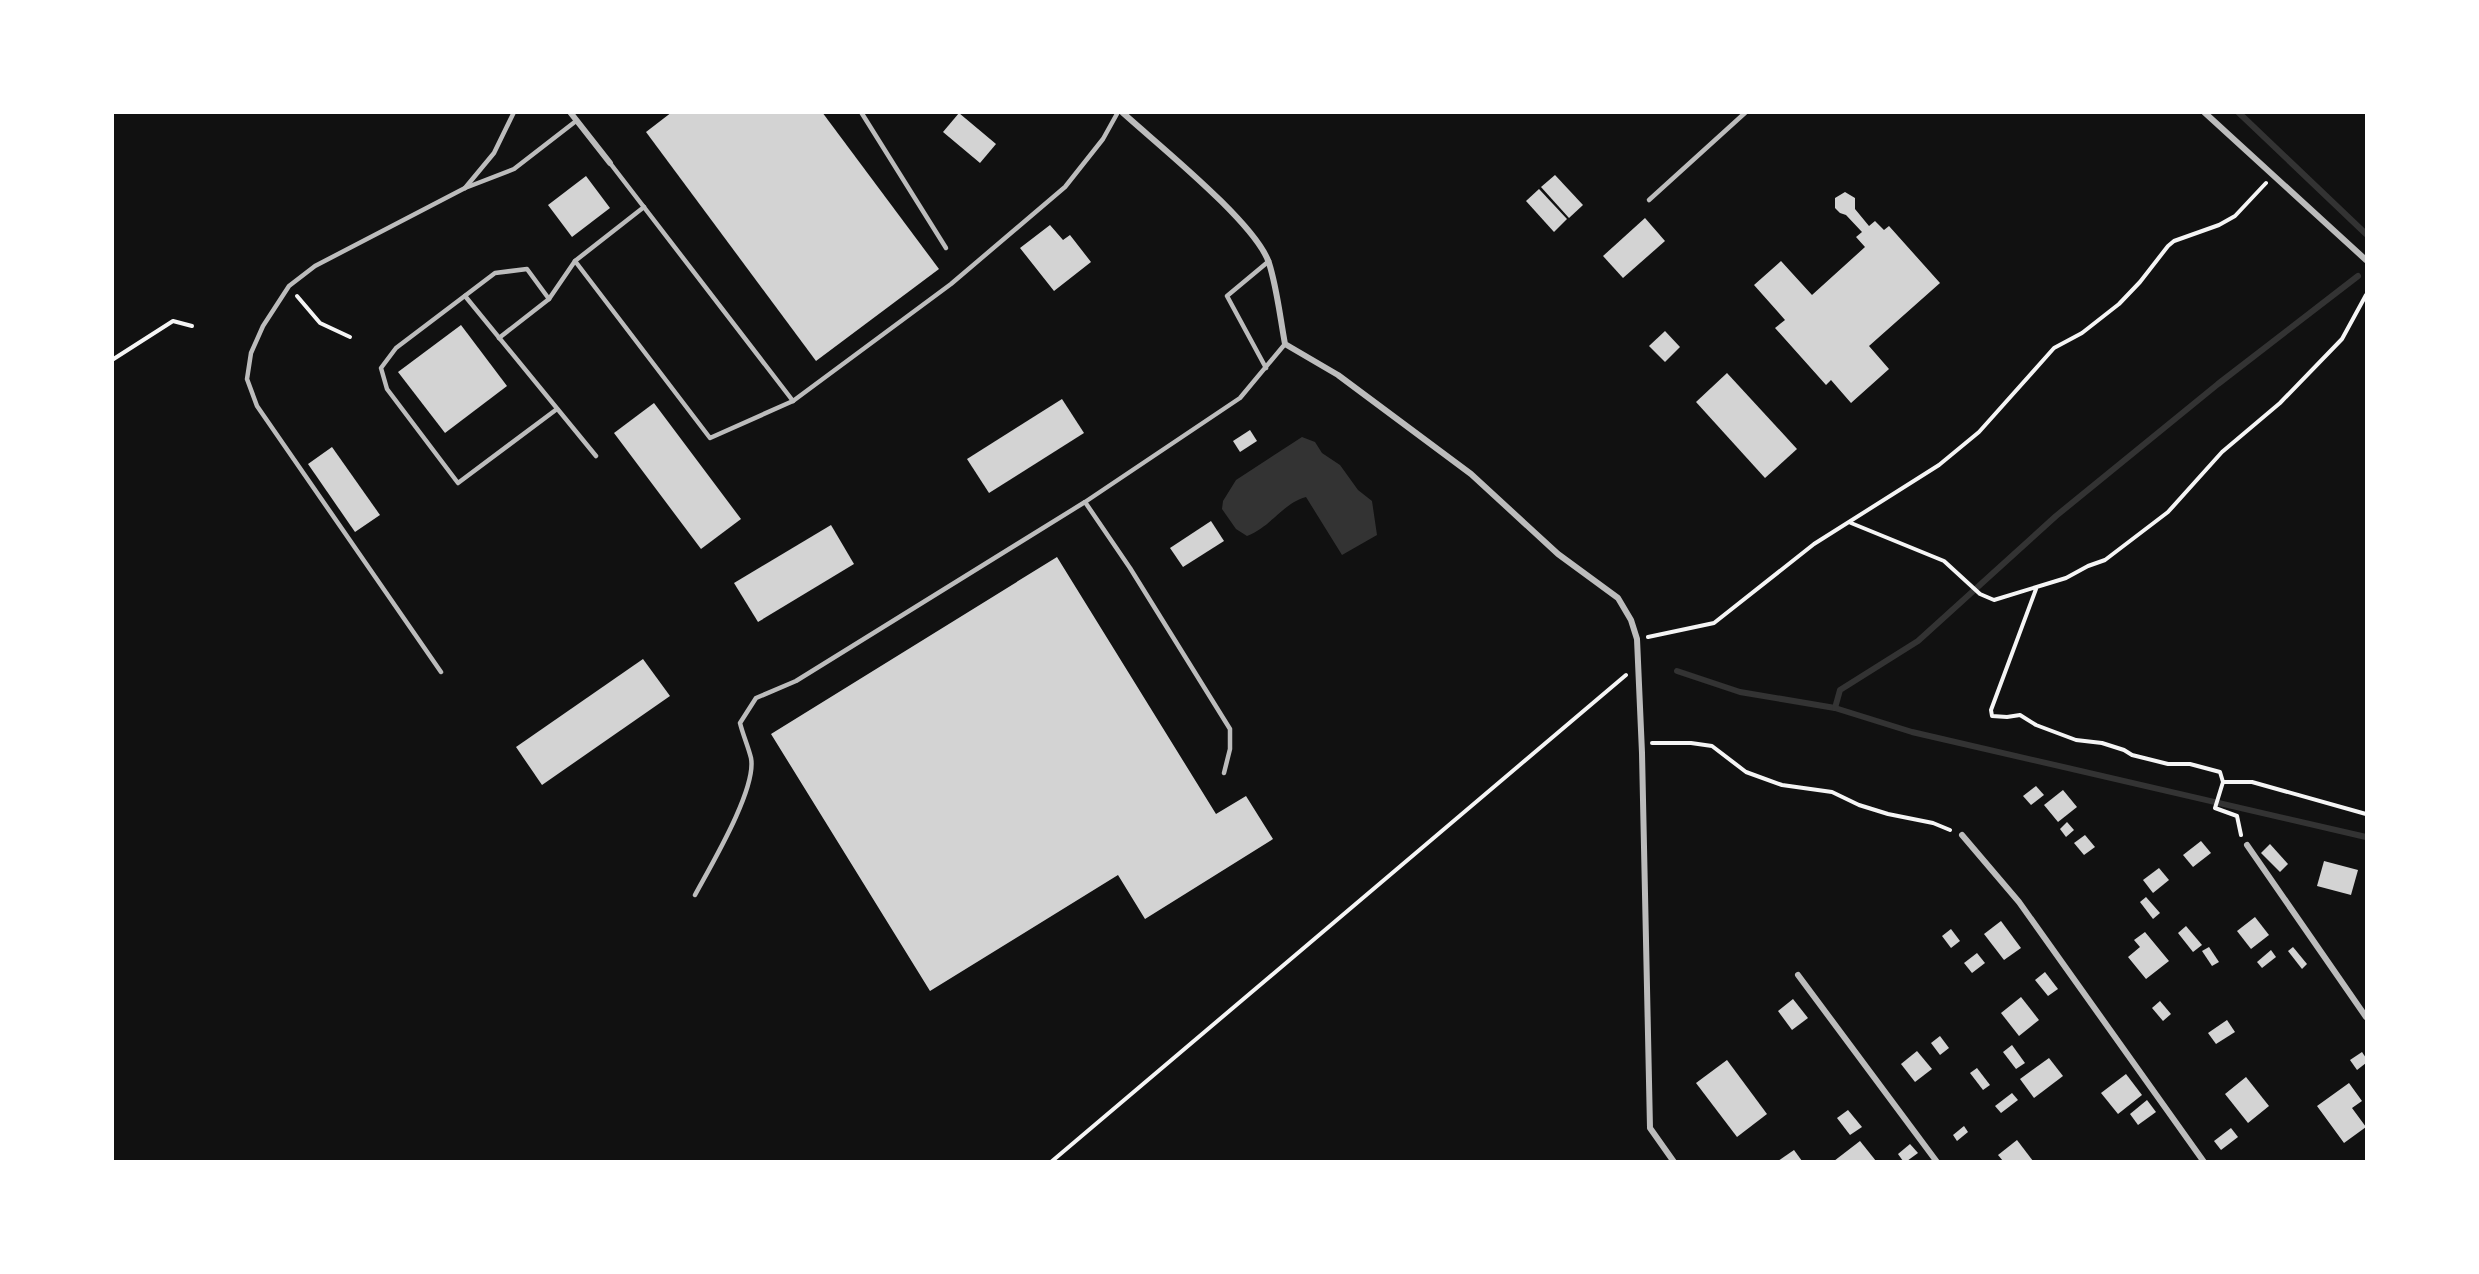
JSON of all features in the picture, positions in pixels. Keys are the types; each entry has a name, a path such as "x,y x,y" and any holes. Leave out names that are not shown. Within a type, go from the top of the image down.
{"street":[{"path":"570,112 610,163"},
{"path":"1120,112 1219,200 1257,240 1269,261 1285,344 1338,375 1471,474 1558,554 1618,598 1631,620 1637,639 1642,743 1650,1128 1674,1161"},
{"path":"2204,112 2367,260"},
{"path":"1962,835 2019,902 2204,1161"},
{"path":"2247,845 2367,1017"},
{"path":"1798,975 1937,1161"}],"lane":[{"path":"465,188 494,153 514,112"},
{"path":"861,112 946,248"},
{"path":"575,261 710,438 793,401 951,284 1065,187 1103,139 1120,112"},
{"path":"1649,200 1746,112"},
{"path":"441,672 256,406 247,379 251,353 263,326 289,286 315,266 465,188 514,169 576,121"},
{"path":"610,163 793,401"},
{"path":"499,338 549,299 575,261 645,207"},
{"path":"1266,368 1227,296 1269,261"},
{"path":"549,299 527,269 495,273 396,348 381,368 387,389 459,483 557,408"},
{"path":"465,296 596,456"},
{"path":"695,895 732,828 749,778 751,760 740,723 756,698 796,681 1085,502 1240,398 1285,344"},
{"path":"1085,502 1149,598 1230,729 1230,748 1224,773"}],"path":[{"path":"1637,639 1714,623 1814,544 1851,523 1939,465 1979,432 2054,348 2088,329 2119,304 2174,241 2219,225 2235,216 2273,176"},
{"path":"289,286 320,323 350,337"},
{"path":"1851,523 1944,561 1980,594 1994,600 2036,589 2105,560 2168,512 2222,452 2280,403 2342,339 2367,295"},
{"path":"112,360 173,321 192,326"},
{"path":"2036,589 1991,710 1992,716 2020,715 2036,726 2076,741 2102,743 2132,755 2168,764 2190,764 2220,772 2222,785 2215,808 2237,816 2239,833 2247,845"},
{"path":"1051,1161 1638,665"},
{"path":"1642,743 1691,743 1712,746 1746,772 1782,785 1832,792 1859,805 1888,814 1933,823 1962,835"},
{"path":"2222,785 2252,782 2367,814"}],"shaded area":[{"path":"1302,437 1315,442 1322,453 1340,465 1358,490 1372,501 1377,535 1342,555 1306,497 1291,504 1264,527 1247,536 1236,529 1222,509 1223,501 1236,480"}],"building":[{"path":"672,112 822,112 939,269 816,361 646,132"},
{"path":"959,113 996,144 980,163 943,132"},
{"path":"1555,175 1583,205 1569,218 1541,187"},
{"path":"586,176 610,208 572,237 548,205"},
{"path":"1539,189 1567,219 1554,232 1526,201"},
{"path":"1845,192 1855,198 1855,209 1869,226 1875,221 1884,230 1889,226 1940,283 1869,346 1889,369 1851,403 1831,380 1826,385 1775,328 1785,320 1754,285 1781,261 1812,295 1865,247 1856,237 1862,232 1846,215 1835,208 1835,198"},
{"path":"1645,218 1665,241 1623,278 1603,256"},
{"path":"1050,225 1063,240 1070,235 1091,262 1054,291 1020,248"},
{"path":"461,325 507,386 445,433 398,372"},
{"path":"1665,331 1680,347 1665,362 1649,346"},
{"path":"1727,373 1797,449 1765,478 1696,402"},
{"path":"1062,399 1084,433 989,493 967,459"},
{"path":"654,403 741,519 701,549 614,433"},
{"path":"1250,430 1257,441 1240,452 1233,441"},
{"path":"332,447 380,515 355,532 308,464"},
{"path":"1211,521 1224,541 1183,567 1170,548"},
{"path":"831,525 854,564 758,622 734,583"},
{"path":"1057,557 1216,814 1246,796 1273,839 1145,919 1118,875 930,991 771,734"},
{"path":"643,659 670,696 542,785 516,747"},
{"path":"2036,786 2044,795 2031,805 2023,796"},
{"path":"2063,790 2077,807 2058,822 2044,805"},
{"path":"2067,822 2074,830 2066,837 2060,829"},
{"path":"2085,835 2095,847 2084,855 2074,843"},
{"path":"2201,841 2211,853 2193,867 2183,855"},
{"path":"2270,844 2288,864 2280,872 2261,853"},
{"path":"2324,861 2358,870 2351,895 2317,886"},
{"path":"2159,868 2169,880 2153,893 2143,880"},
{"path":"2146,897 2160,913 2153,919 2140,902"},
{"path":"2255,917 2269,935 2251,949 2237,931"},
{"path":"2001,921 2021,948 2004,960 1984,934"},
{"path":"2186,926 2202,945 2193,952 2178,933"},
{"path":"1951,929 1960,941 1951,948 1942,936"},
{"path":"2145,932 2169,961 2146,979 2128,957 2140,947 2134,940"},
{"path":"2209,947 2219,962 2212,966 2202,951"},
{"path":"2293,947 2307,964 2302,969 2288,951"},
{"path":"2271,950 2276,957 2262,968 2257,962"},
{"path":"1977,953 1985,963 1972,973 1964,963"},
{"path":"2045,972 2058,989 2048,996 2035,980"},
{"path":"2021,997 2039,1020 2019,1036 2001,1013"},
{"path":"1793,999 1808,1018 1792,1030 1778,1011"},
{"path":"2160,1001 2171,1014 2163,1021 2152,1008"},
{"path":"2227,1020 2235,1032 2216,1044 2208,1033"},
{"path":"1940,1036 1949,1048 1940,1055 1931,1043"},
{"path":"2012,1045 2025,1063 2016,1069 2003,1052"},
{"path":"1917,1051 1932,1069 1915,1082 1901,1064"},
{"path":"2362,1052 2366,1063 2357,1070 2350,1060"},
{"path":"2049,1058 2063,1076 2034,1098 2020,1079"},
{"path":"1727,1060 1767,1114 1737,1137 1696,1083"},
{"path":"1977,1068 1990,1085 1983,1090 1970,1073"},
{"path":"2126,1074 2142,1095 2118,1114 2101,1093"},
{"path":"2246,1077 2269,1106 2248,1123 2225,1094"},
{"path":"2349,1083 2362,1101 2352,1108 2366,1127 2344,1143 2317,1106"},
{"path":"2012,1093 2018,1100 2001,1113 1995,1106"},
{"path":"2147,1100 2156,1112 2138,1125 2130,1114"},
{"path":"1848,1110 1862,1127 1850,1135 1837,1118"},
{"path":"1964,1126 1968,1132 1957,1141 1953,1135"},
{"path":"2231,1128 2238,1137 2221,1150 2214,1141"},
{"path":"2017,1140 2033,1161 2003,1161 1998,1155"},
{"path":"1860,1141 1876,1161 1834,1161"},
{"path":"1910,1144 1918,1153 1907,1161 1903,1161 1898,1154"},
{"path":"1794,1150 1802,1161 1778,1161"}],"waterway":[{"path":"2238,112 2366,234"},
{"path":"1835,708 1840,690 1918,641 2056,516 2218,384 2358,276"},
{"path":"1677,671 1740,692 1835,708 1912,732 2366,837"}]}
